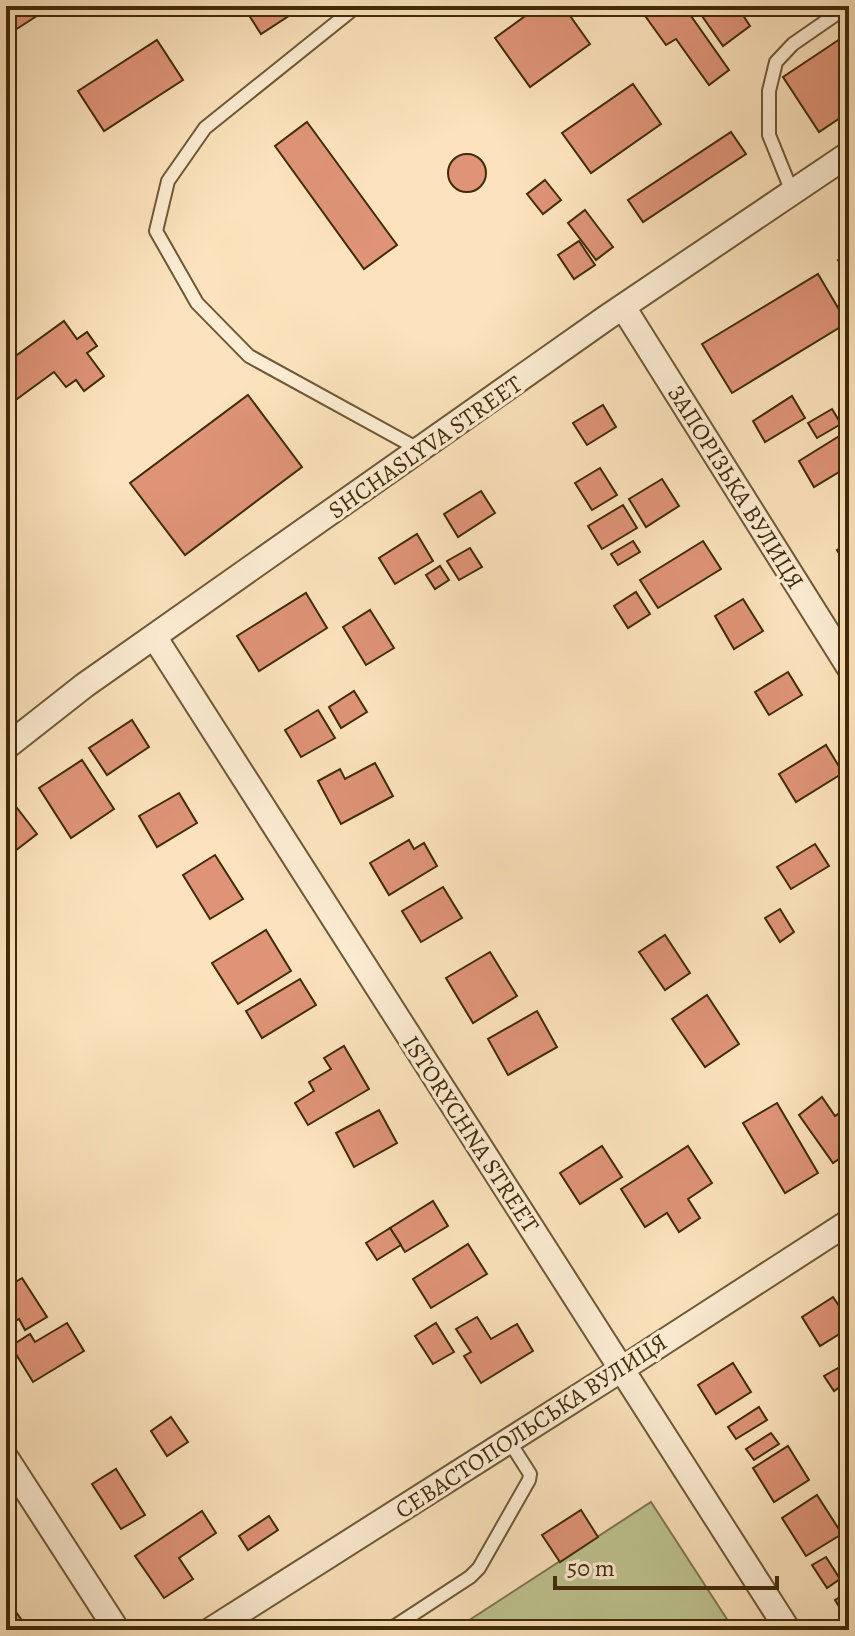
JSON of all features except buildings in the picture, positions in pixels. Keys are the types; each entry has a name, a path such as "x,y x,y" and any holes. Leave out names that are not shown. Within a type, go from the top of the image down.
{"street":[{"name":"SHCHASLYVA STREET","path":"6,747 85,685 623,307 849,154"},
{"name":"ЗАПОРІЗЬКА ВУЛИЦЯ","path":"623,307 849,667"},
{"name":"ISTORYCHNA STREET","path":"155,638 788,1630"},
{"name":"СЕВАСТОПОЛЬСЬКА ВУЛИЦЯ","path":"211,1630 849,1222"},
{"path":"6,1458 117,1630"}],"lane":[{"path":"357,6 205,128 168,181 156,231 197,303 249,356 420,450"},
{"path":"792,192 769,135 769,91 776,62 793,44 848,6"},
{"path":"389,1630 479,1568 529,1480 530,1474 509,1441"}],"green space":[{"path":"651,1502 734,1630 454,1630"}]}
